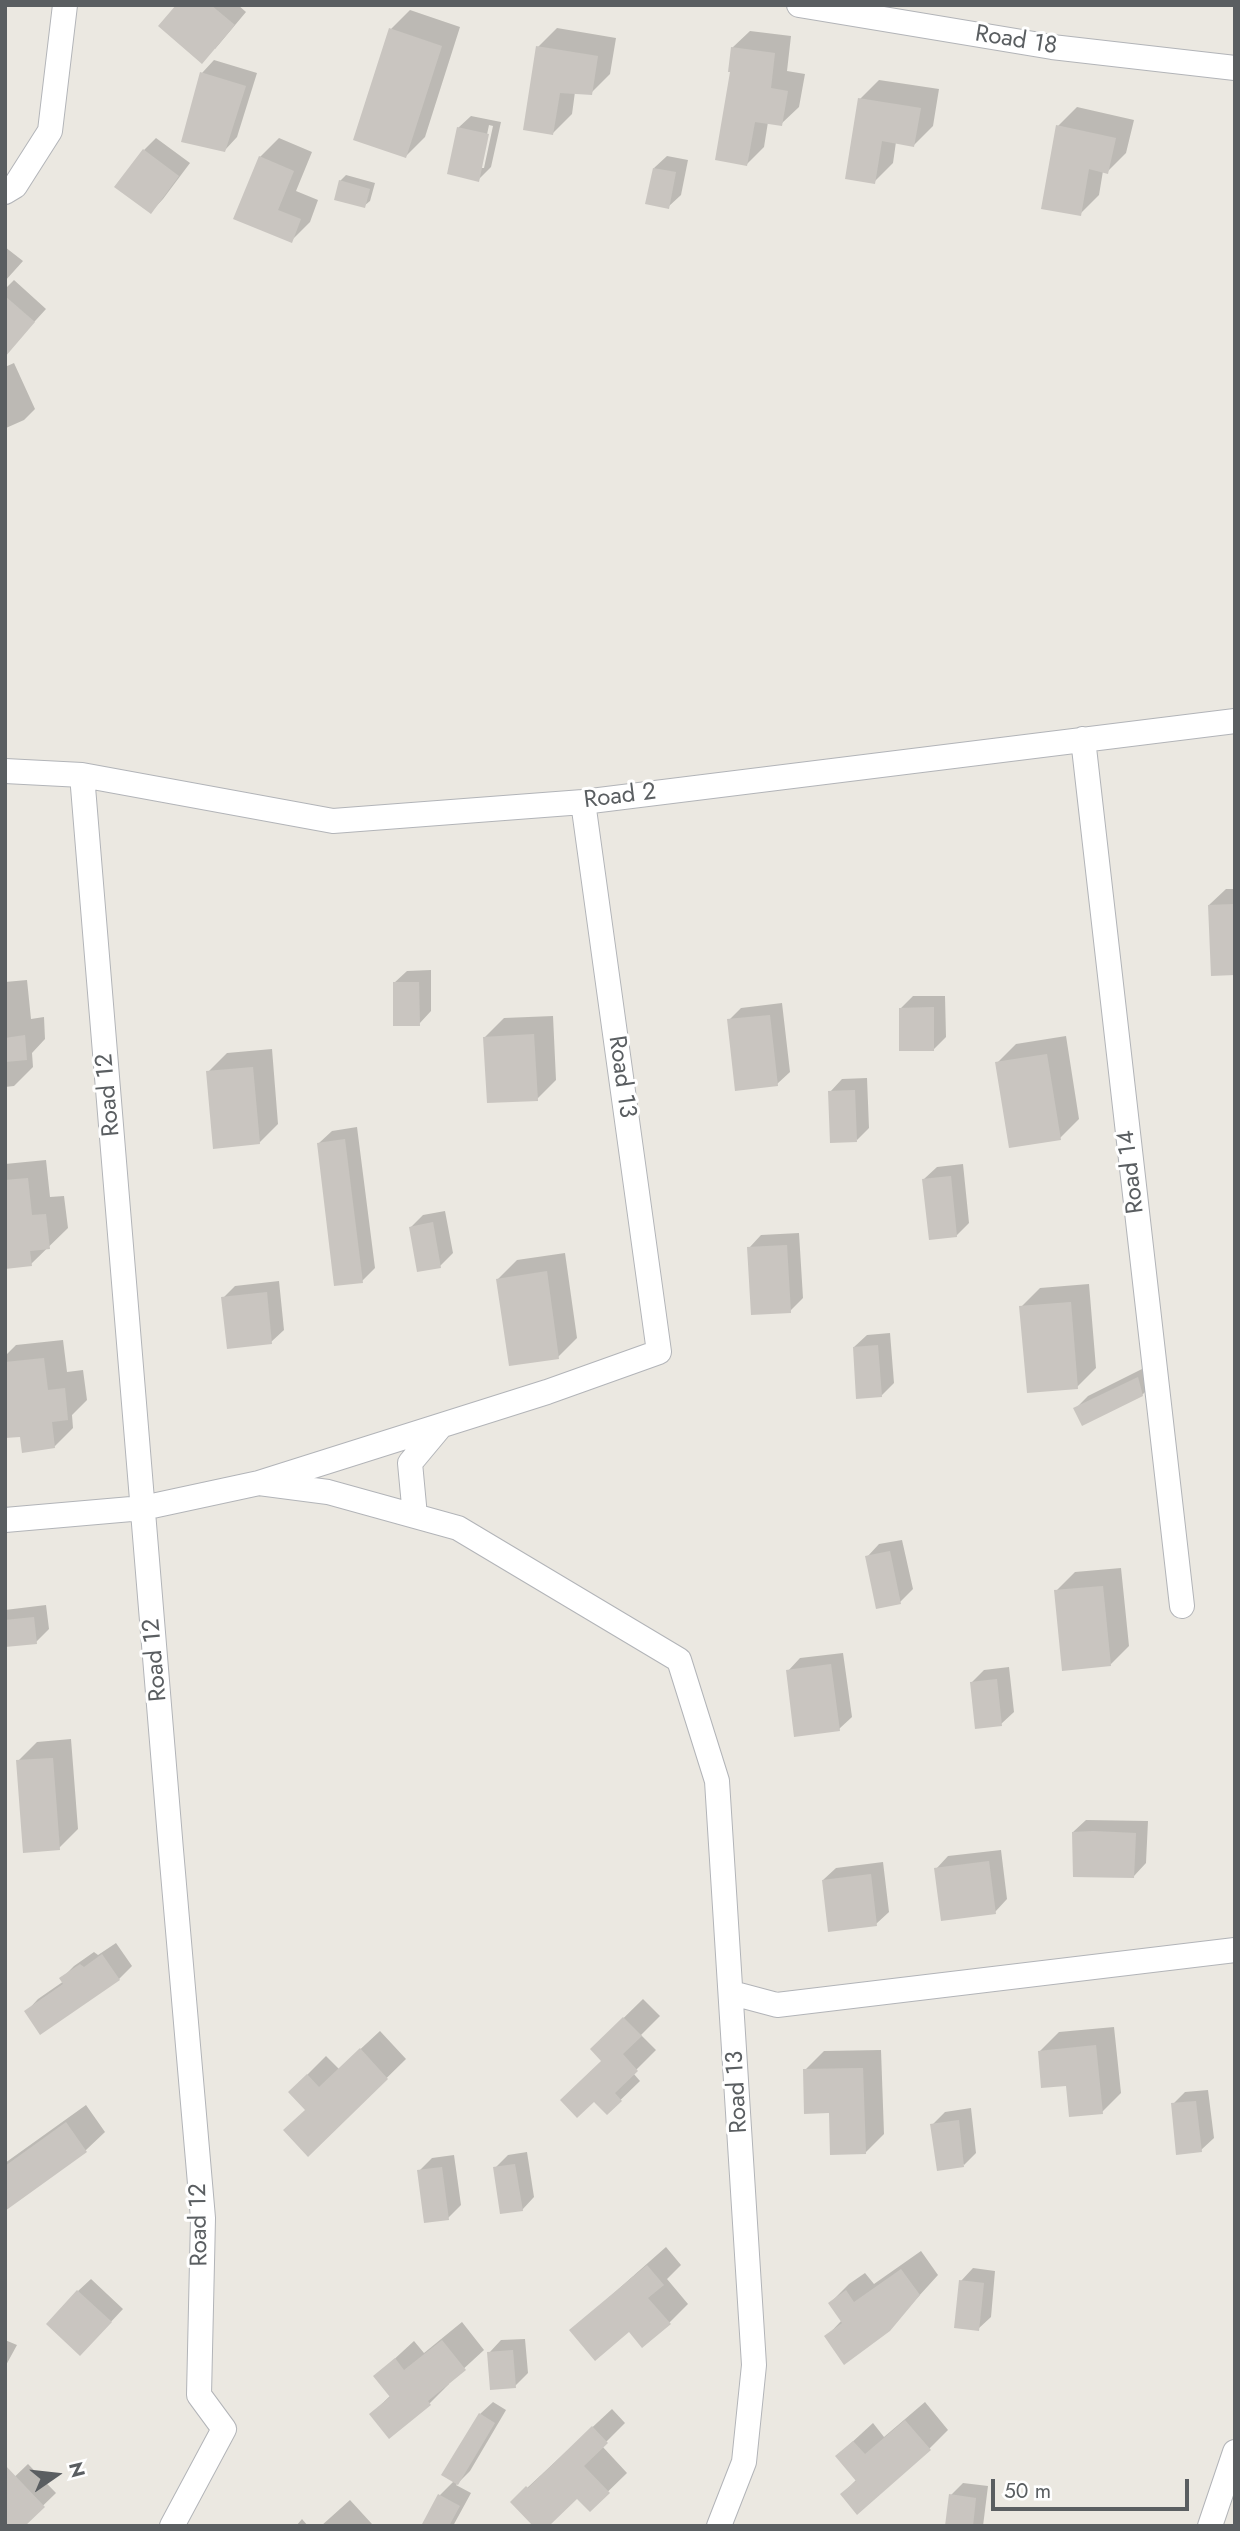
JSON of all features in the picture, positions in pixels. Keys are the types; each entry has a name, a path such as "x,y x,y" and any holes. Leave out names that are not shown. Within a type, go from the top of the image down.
{"street":[{"path":"5,192 15,186 50,131 65,5"},
{"name":"Road 18","path":"799,5 1052,47 1235,68"},
{"name":"Road 2","path":"5,771 82,775 333,821 583,802 1235,721"},
{"name":"Road 14","path":"1083,739 1182,1606"},
{"name":"Road 12","path":"82,775 204,2218 199,2395 223,2429 172,2526"},
{"name":"Road 13","path":"440,1427 659,1352 583,802"},
{"path":"259,1483 328,1492 415,1516 410,1463 440,1427"},
{"path":"5,1520 143,1508 259,1483 440,1427"},
{"name":"Road 13","path":"415,1516 458,1528 679,1660 718,1781 754,2365 744,2462 719,2526"},
{"path":"732,1993 777,2005 1235,1950"},
{"path":"1210,2526 1235,2452"}],"building":[{"path":"176,5 211,5 235,25 202,64 158,26"},
{"path":"389,28 442,46 406,158 353,140"},
{"path":"536,46 598,56 592,95 560,93 553,135 523,130"},
{"path":"731,47 775,53 771,88 788,91 782,126 755,122 747,166 715,160 730,72"},
{"path":"200,72 246,86 225,152 181,142"},
{"path":"858,98 921,108 914,147 882,141 875,184 845,179"},
{"path":"1056,125 1116,138 1108,174 1089,169 1081,216 1041,209"},
{"path":"457,127 489,134 479,182 447,174"},
{"path":"143,149 179,176 151,214 114,187"},
{"path":"259,156 294,171 278,210 301,219 292,243 233,219"},
{"path":"653,168 676,172 669,209 645,204"},
{"path":"339,180 370,189 365,208 334,200"},
{"path":"5,296 35,322 5,357"},
{"path":"1235,904 1235,975 1211,976 1208,905"},
{"path":"393,982 419,982 420,1026 393,1026"},
{"path":"934,1007 934,1051 899,1051 899,1008"},
{"path":"770,1015 778,1086 735,1091 727,1019"},
{"path":"534,1034 538,1101 487,1103 483,1037"},
{"path":"25,1035 27,1060 5,1062 5,1038"},
{"path":"1047,1054 1061,1140 1009,1148 995,1062"},
{"path":"253,1067 260,1144 213,1149 206,1071"},
{"path":"855,1090 857,1142 830,1143 828,1091"},
{"path":"345,1139 363,1283 334,1286 317,1143"},
{"path":"951,1176 957,1237 929,1240 922,1179"},
{"path":"28,1178 32,1215 46,1214 50,1249 30,1251 32,1266 5,1269 5,1180"},
{"path":"433,1222 441,1268 417,1272 409,1227"},
{"path":"787,1245 791,1313 751,1315 747,1247"},
{"path":"547,1271 559,1359 509,1366 496,1279"},
{"path":"267,1292 272,1344 227,1349 221,1297"},
{"path":"1071,1302 1078,1389 1027,1393 1019,1306"},
{"path":"878,1345 882,1397 856,1399 853,1347"},
{"path":"44,1358 48,1390 65,1388 68,1420 52,1422 55,1448 22,1453 20,1437 5,1438 5,1362"},
{"path":"1138,1377 1143,1396 1082,1426 1073,1408"},
{"path":"890,1551 901,1604 876,1609 865,1556"},
{"path":"1103,1586 1111,1666 1062,1671 1054,1590"},
{"path":"34,1617 37,1644 5,1647 5,1620"},
{"path":"831,1664 840,1731 794,1737 786,1670"},
{"path":"997,1679 1002,1726 975,1729 970,1682"},
{"path":"53,1758 60,1850 23,1853 16,1760"},
{"path":"1072,1832 1136,1833 1134,1878 1073,1877"},
{"path":"989,1861 996,1914 941,1921 934,1868"},
{"path":"871,1874 877,1926 828,1932 822,1880"},
{"path":"102,1954 120,1980 40,2035 24,2011 63,1984 59,1978 80,1964 84,1967"},
{"path":"623,2017 642,2036 623,2054 638,2071 615,2093 622,2101 607,2115 594,2102 577,2118 560,2100 601,2061 590,2049"},
{"path":"1096,2045 1103,2114 1069,2117 1066,2086 1041,2088 1038,2051"},
{"path":"360,2048 388,2079 308,2157 283,2130 305,2110 288,2092 307,2074 319,2087"},
{"path":"863,2068 866,2154 830,2155 829,2113 804,2114 803,2069"},
{"path":"1196,2101 1202,2152 1176,2155 1171,2103"},
{"path":"959,2120 964,2167 937,2171 930,2124"},
{"path":"66,2122 87,2152 5,2211 5,2166"},
{"path":"515,2164 523,2211 500,2214 493,2167"},
{"path":"442,2167 449,2220 424,2223 417,2170"},
{"path":"647,2265 664,2285 648,2298 671,2324 642,2348 629,2332 595,2361 569,2330"},
{"path":"901,2269 920,2295 890,2331 844,2365 824,2336 842,2323 828,2303 846,2290 854,2302"},
{"path":"959,2280 984,2283 979,2331 954,2328"},
{"path":"77,2290 112,2322 80,2356 46,2324"},
{"path":"442,2340 466,2370 428,2401 431,2405 389,2439 369,2414 390,2397 373,2376 395,2358 404,2370"},
{"path":"513,2350 516,2388 490,2390 487,2352"},
{"path":"479,2413 495,2423 458,2485 441,2475"},
{"path":"905,2420 931,2450 857,2515 840,2494 856,2481 835,2456 853,2441 865,2454"},
{"path":"592,2426 608,2443 584,2466 610,2493 590,2512 577,2499 549,2526 533,2526 510,2502"},
{"path":"5,2465 45,2507 25,2526 5,2526"},
{"path":"438,2494 460,2506 449,2526 421,2526"},
{"path":"949,2494 976,2498 973,2526 945,2526"}]}
